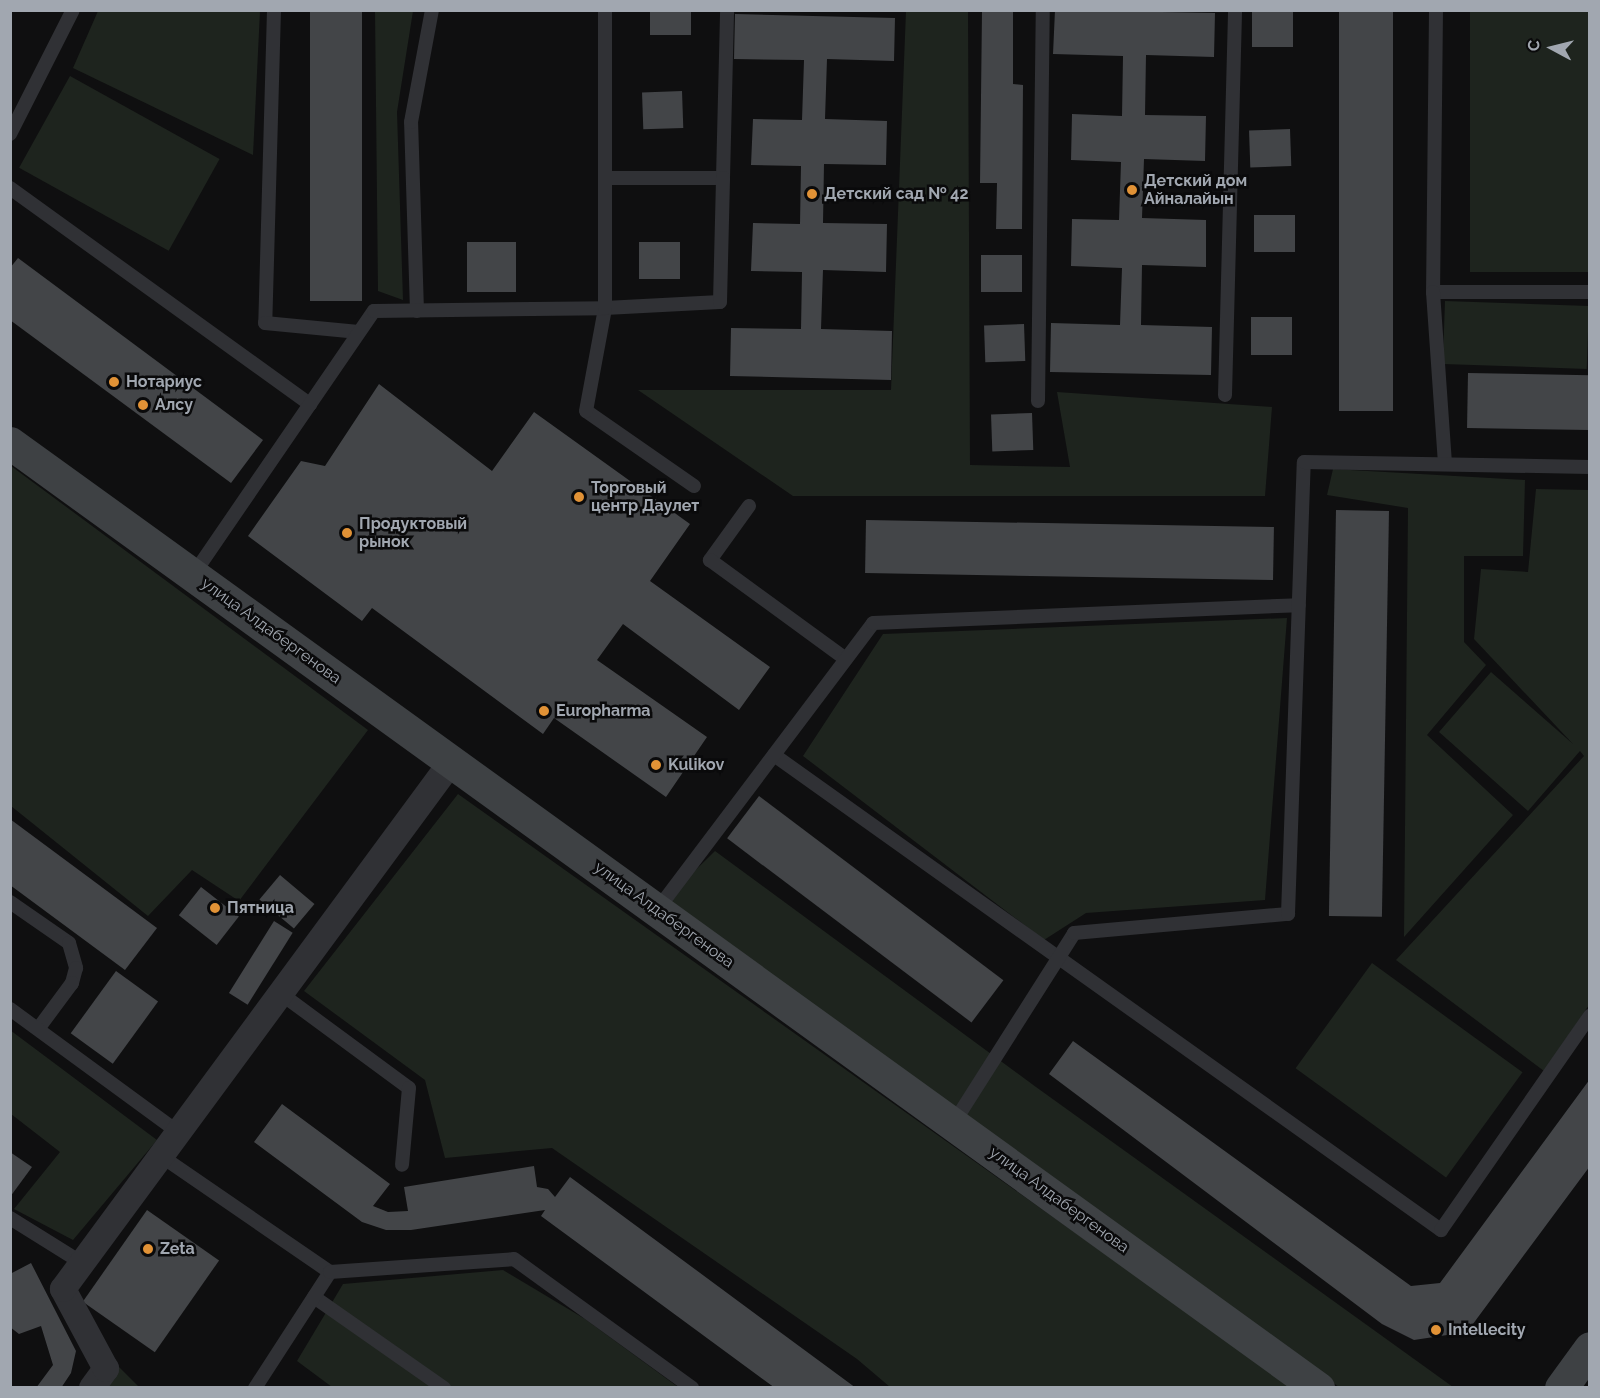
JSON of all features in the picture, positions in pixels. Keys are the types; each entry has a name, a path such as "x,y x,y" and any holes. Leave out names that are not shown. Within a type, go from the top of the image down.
{"street":[{"name":"улица Алдабергенова","path":"10,443 1318,1388"},
{"path":"92,1388 106,1369 63,1289 452,761"}],"lane":[{"path":"10,134 73,10"},
{"path":"274,10 265,323 359,332"},
{"path":"417,310 411,122 432,10"},
{"path":"605,10 604,308 586,411 694,486"},
{"path":"193,575 374,311 604,308 720,302 727,10"},
{"path":"1038,401 1043,10"},
{"path":"1225,395 1234,10"},
{"path":"1436,10 1433,292 1445,464"},
{"path":"605,178 723,178"},
{"path":"10,188 310,404"},
{"path":"1433,292 1590,292"},
{"path":"953,1124 1074,933 1288,914 1304,462 1590,467"},
{"path":"749,506 710,560 846,659"},
{"path":"657,910 873,623 1299,605"},
{"path":"774,755 1441,1230 1590,1016"},
{"path":"10,902 69,943 75,968 72,983 38,1029"},
{"path":"280,993 409,1088 402,1165"},
{"path":"10,1009 178,1132"},
{"path":"161,1156 330,1272 514,1259 692,1388"},
{"path":"10,1218 82,1263"},
{"path":"255,1388 330,1272"},
{"path":"314,1297 444,1388"}],"shaded area":[{"path":"98,11 260,11 253,155 73,68"},
{"path":"375,11 413,11 397,112 403,300 378,291"},
{"path":"906,11 968,11 970,465 1070,467 1057,392 1272,407 1265,496 793,496 638,390 891,390"},
{"path":"1470,11 1589,11 1589,272 1470,272"},
{"path":"70,76 220,159 169,251 19,168"},
{"path":"1445,301 1589,306 1587,369 1443,364"},
{"path":"11,466 368,730 239,901 192,870 148,916 11,806"},
{"path":"1333,469 1525,480 1523,556 1464,556 1464,642 1486,665 1427,735 1513,815 1404,937 1408,508 1327,495"},
{"path":"1536,489 1589,490 1589,1005 1544,1071 1396,960 1584,756 1580,751 1528,811 1439,732 1491,672 1573,744 1474,639 1481,569 1528,572"},
{"path":"1287,618 1265,900 1086,913 1044,940 803,756 883,634"},
{"path":"458,794 1292,1387 890,1387 857,1359 552,1148 445,1158 425,1080 304,991"},
{"path":"715,851 1036,1087 1453,1387 1339,1387 664,901"},
{"path":"1372,963 1522,1072 1446,1178 1296,1068"},
{"path":"10,1030 157,1140 73,1240 14,1209 60,1152 11,1114"},
{"path":"503,1270 585,1319 678,1387 332,1387 297,1361 343,1284"},
{"path":"119,1367 139,1387 105,1388"}],"building":[{"path":"310,10 362,10 362,301 310,301"},
{"path":"650,10 691,10 691,35 650,35"},
{"path":"982,10 1013,10 1013,84 1023,85 1022,229 996,229 997,183 980,183"},
{"name":"Детский дом Айналайын","path":"1055,10 1215,13 1214,57 1146,55 1145,115 1206,116 1205,161 1144,159 1142,218 1206,220 1206,267 1142,265 1141,325 1212,327 1211,375 1050,372 1051,323 1120,325 1122,268 1071,266 1072,219 1119,220 1121,162 1071,160 1072,114 1122,116 1123,56 1053,54"},
{"path":"1252,10 1293,10 1293,47 1252,47"},
{"path":"1339,10 1393,10 1393,411 1339,411"},
{"name":"Детский сад № 42","path":"735,14 895,18 894,61 827,59 825,119 887,121 886,165 824,164 823,223 887,224 886,272 823,270 821,329 892,331 891,380 730,376 731,328 801,329 802,272 751,271 753,223 800,224 801,166 751,165 753,119 802,120 804,60 734,59"},
{"path":"682,91 683,128 643,129 642,92"},
{"path":"1290,129 1291,166 1250,167 1249,130"},
{"path":"1254,215 1295,215 1295,252 1254,252"},
{"path":"467,242 516,242 516,292 467,292"},
{"path":"639,242 680,242 680,279 639,279"},
{"path":"981,255 1022,255 1022,292 981,292"},
{"path":"18,258 263,440 231,483 10,320 10,268"},
{"path":"1251,317 1292,317 1292,355 1251,355"},
{"path":"1024,324 1025,361 985,362 984,325"},
{"path":"1468,373 1590,375 1589,430 1467,428"},
{"path":"379,384 492,471 534,412 690,524 650,581 770,667 739,710 623,624 597,660 707,737 666,797 554,718 543,734 372,608 362,621 248,536 301,461 325,466"},
{"path":"1032,413 1033,450 992,451 991,414"},
{"path":"1336,510 1389,511 1382,917 1329,916"},
{"path":"866,520 1274,527 1273,580 865,573"},
{"path":"759,796 1003,980 971,1022 727,838"},
{"path":"10,819 157,928 125,970 10,885"},
{"path":"280,875 314,904 294,928 259,900"},
{"path":"201,887 239,917 217,945 179,915"},
{"path":"274,921 293,933 248,1005 229,993"},
{"path":"116,971 158,1002 113,1064 71,1033"},
{"path":"1073,1041 1411,1286 1440,1283 1590,1079 1590,1166 1467,1332 1414,1340 1382,1324 1049,1074"},
{"path":"282,1104 390,1184 373,1206 388,1212 408,1211 404,1187 534,1166 537,1187 548,1189 555,1197 570,1177 856,1388 775,1388 541,1216 545,1210 411,1230 386,1230 362,1222 254,1142"},
{"path":"10,1152 32,1167 10,1197"},
{"path":"147,1210 219,1260 155,1352 83,1302"},
{"path":"31,1263 76,1351 71,1373 61,1388 36,1388 53,1365 41,1326 19,1334 10,1327 10,1274"}],"place":[{"name":"Детский дом Айналайын","path":"1132,190"},
{"name":"Детский сад № 42","path":"812,194"},
{"name":"Нотариус","path":"114,382"},
{"name":"Алсу","path":"143,405"},
{"name":"Торговый центр Даулет","path":"579,497"},
{"name":"Продуктовый рынок","path":"347,533"},
{"name":"Europharma","path":"544,711"},
{"name":"Kulikov","path":"656,765"},
{"name":"Пятница","path":"215,908"},
{"name":"Zeta","path":"148,1249"},
{"name":"Intellecity","path":"1436,1330"}]}
